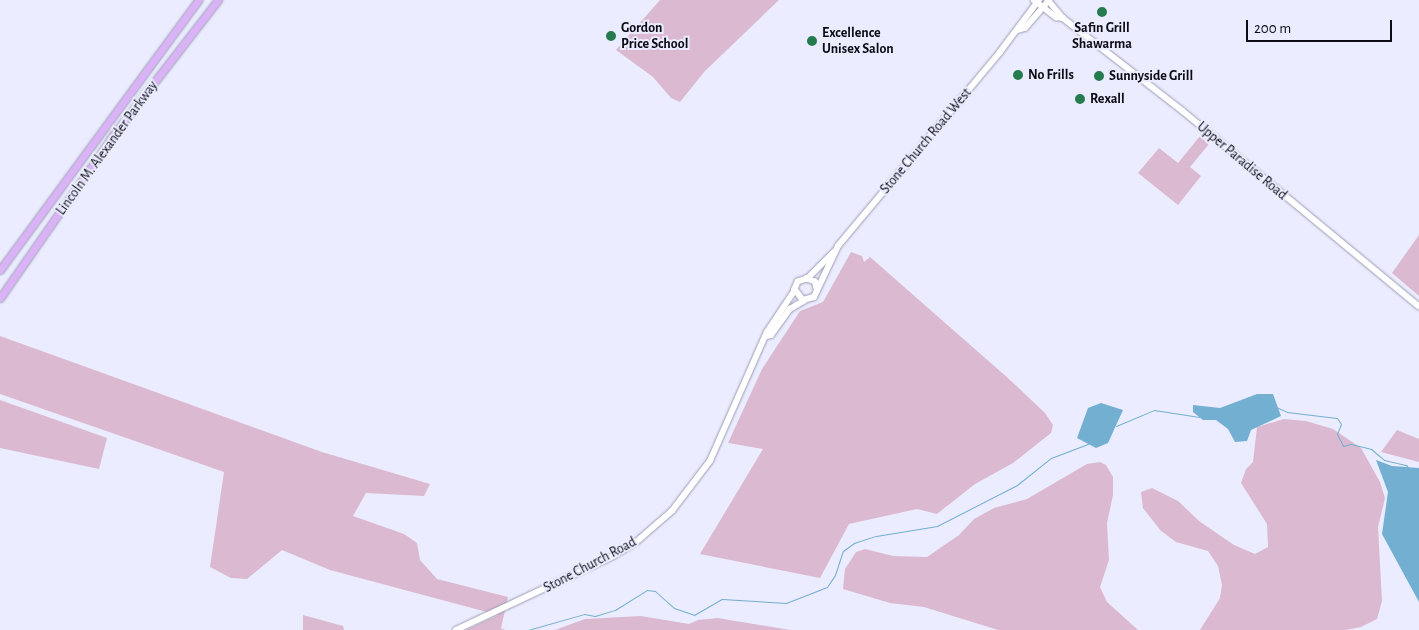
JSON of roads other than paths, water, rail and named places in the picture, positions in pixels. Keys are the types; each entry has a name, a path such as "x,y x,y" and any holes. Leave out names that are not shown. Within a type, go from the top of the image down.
{"highway":[{"name":"Lincoln M. Alexander Parkway","path":"0,270 198,0"},
{"name":"Lincoln M. Alexander Parkway","path":"0,298 111,138 218,0"}],"main road":[{"name":"Stone Church Road West","path":"1018,30 1025,28 1049,0"},
{"name":"Upper Paradise Road","path":"1049,0 1063,18 1183,111 1419,306"},
{"name":"Stone Church Road West","path":"834,252 1018,30 1037,1"},
{"name":"Upper Paradise Road","path":"1037,1 1056,17 1063,18"},
{"path":"834,252 813,299 804,301 798,297 795,290 798,282 807,278 834,252"},
{"path":"807,278 815,282 817,291"},
{"name":"Stone Church Road","path":"456,630 613,556 635,543 672,511 710,461 748,369 795,290"},
{"name":"Stone Church Road","path":"767,336 790,308 804,301"}],"water":[{"path":"1257,394 1273,394 1281,416 1251,430 1247,441 1235,442 1228,429 1216,420 1203,420 1193,412 1193,405 1220,408"},
{"path":"1101,403 1123,410 1108,443 1096,448 1077,438 1088,408"},
{"path":"1376,460 1392,466 1419,468 1419,602 1382,534 1388,492"}],"waterway":[{"path":"1276,407 1287,412 1337,418 1341,424 1337,434 1343,446 1351,444 1371,449 1384,460 1406,465 1410,470"},
{"path":"1116,426 1154,410 1199,417"},
{"path":"528,630 584,614 595,616 615,610 647,590 655,591 674,608 694,615 722,599 786,603 827,587 835,575 843,551 854,543 876,536 937,526 1017,485 1051,458 1088,444"},
{"path":"508,630 524,630"}],"place":[{"name":"Safin Grill Shawarma","path":"1102,12"},
{"name":"Gordon Price School","path":"611,36"},
{"name":"Excellence Unisex Salon","path":"812,41"},
{"name":"No Frills","path":"1018,75"},
{"name":"Sunnyside Grill","path":"1099,76"},
{"name":"Rexall","path":"1080,99"}]}
